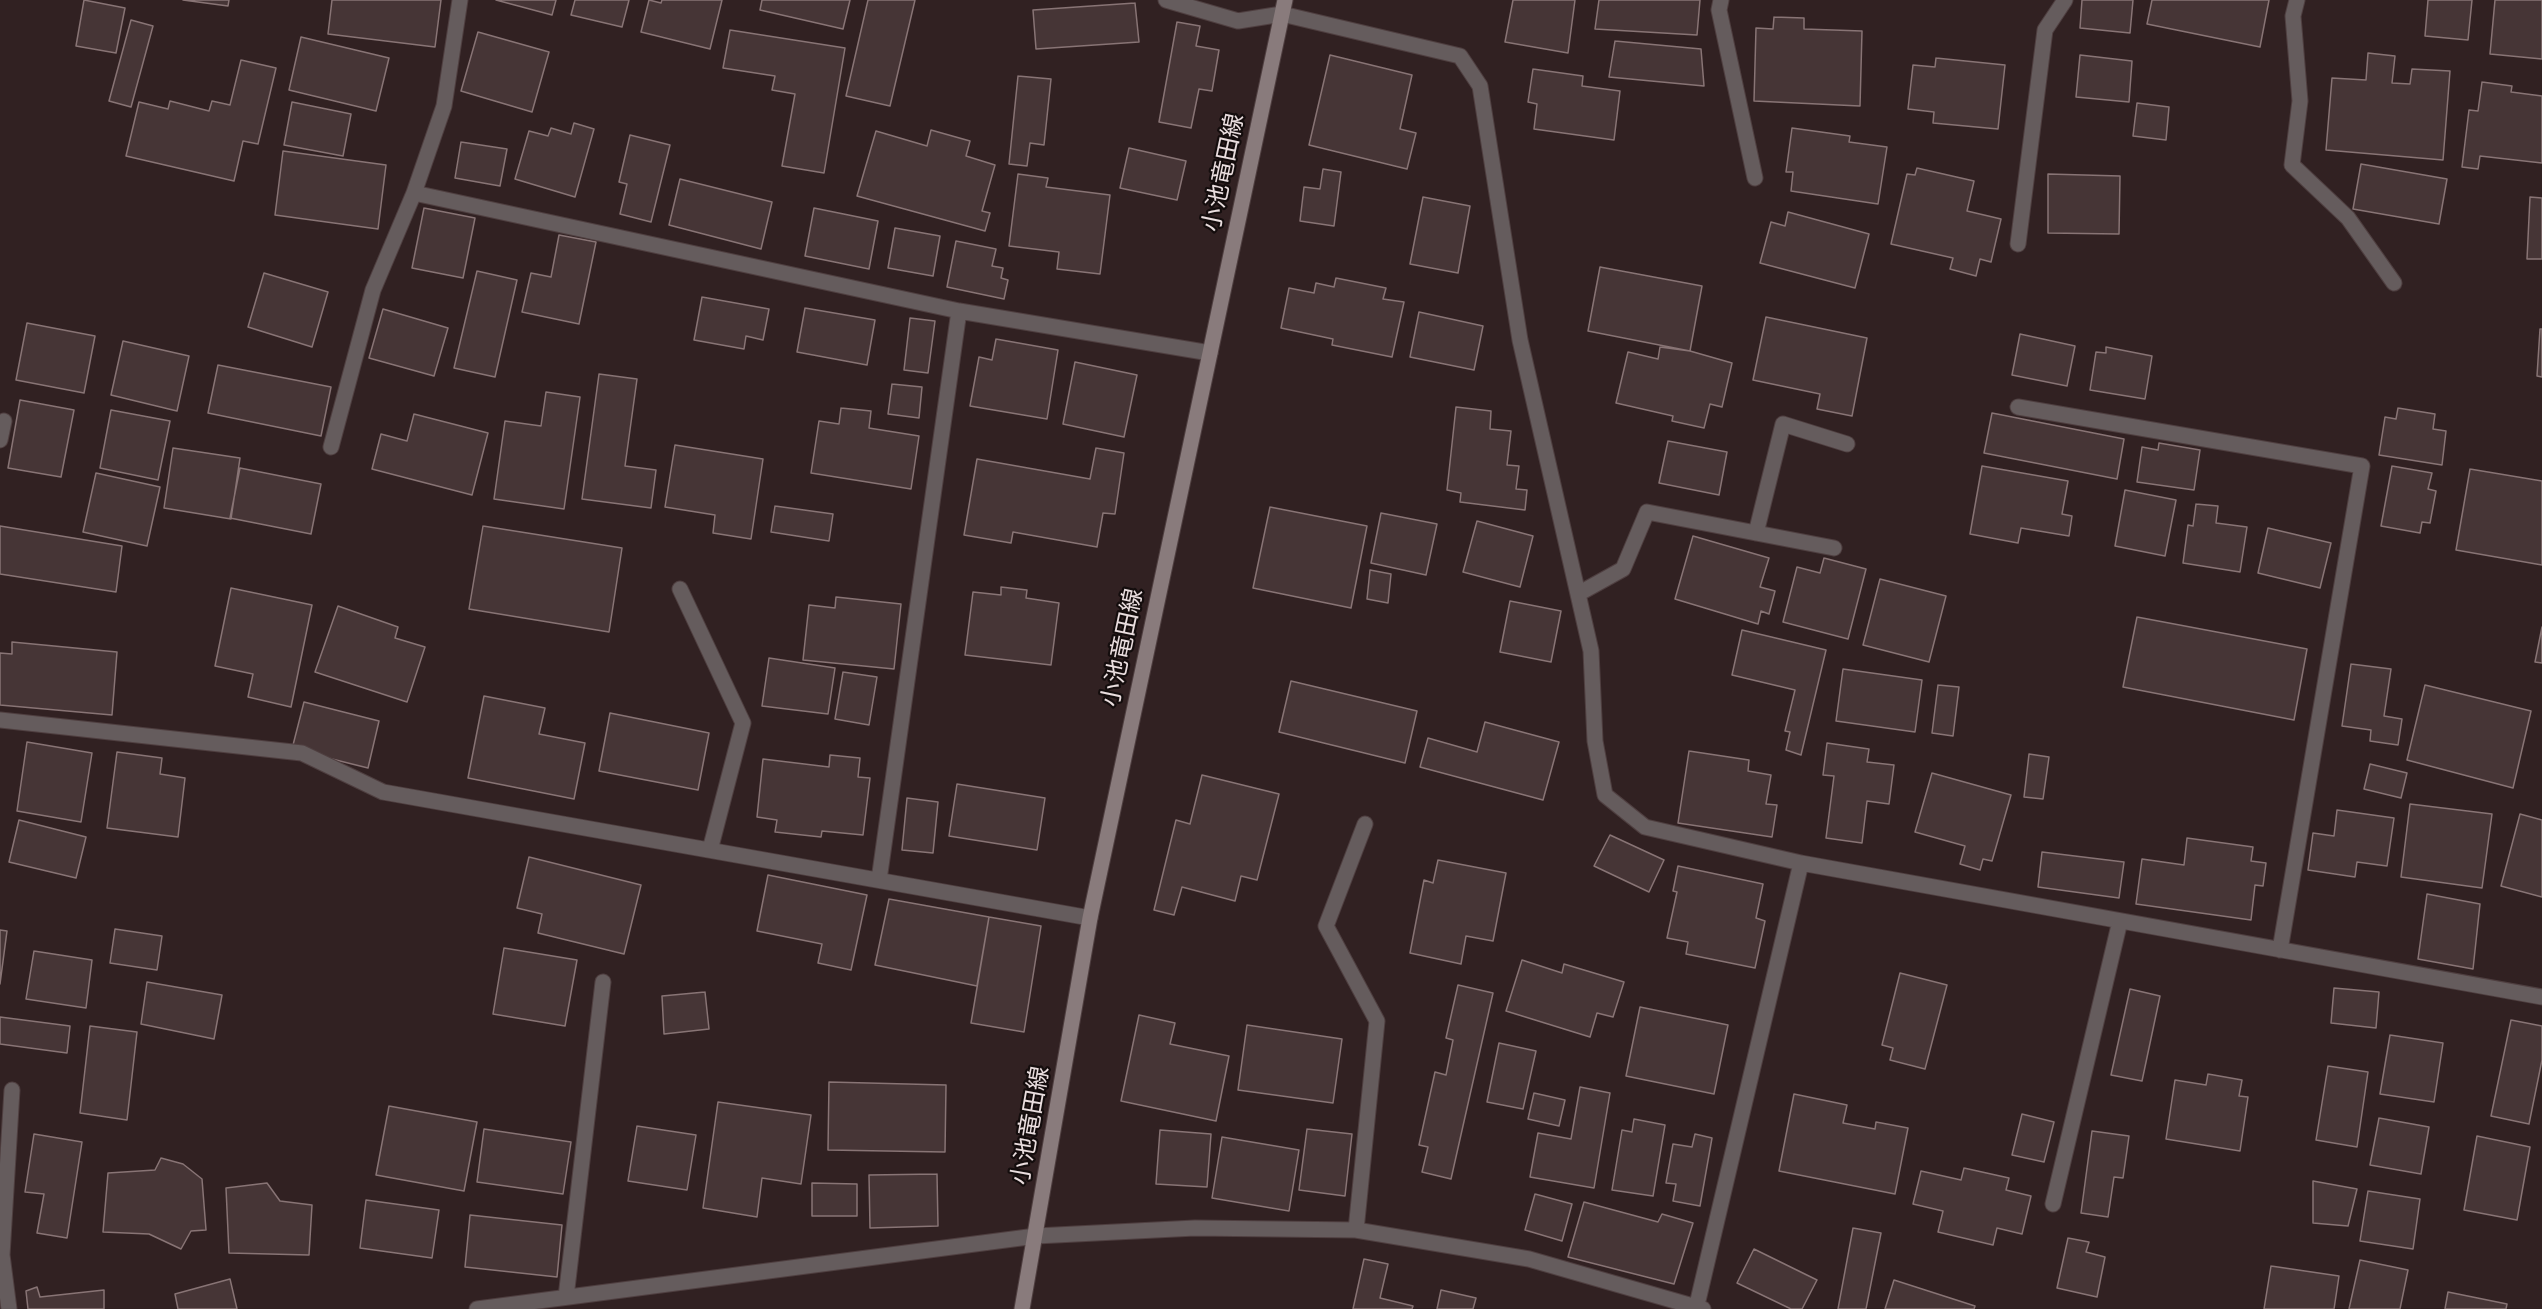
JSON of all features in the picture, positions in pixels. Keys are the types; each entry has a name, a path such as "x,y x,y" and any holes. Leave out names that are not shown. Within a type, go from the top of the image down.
{"main road":[{"name":"小池竜田線","path":"1023,1309 1090,918 1283,7"}],"street":[{"path":"331,447 373,290 414,193 444,106 460,0"},
{"path":"1166,0 1238,21 1283,7 1460,56 1480,86 1520,340 1591,651 1595,741 1605,795 1645,827 1801,863 2542,997"},
{"path":"1721,0 1719,10 1755,178"},
{"path":"2018,244 2046,30 2065,0"},
{"path":"2298,0 2293,16 2300,101 2292,165 2348,218 2394,284"},
{"path":"414,193 959,311 1210,353"},
{"path":"879,880 959,311"},
{"path":"2018,407 2362,466 2280,950"},
{"path":"0,440 3,421"},
{"path":"1756,533 1783,424 1847,444"},
{"path":"1578,594 1623,569 1647,512 1834,548"},
{"path":"680,589 743,723 710,850"},
{"path":"0,720 302,753 383,792 1090,918"},
{"path":"1356,1230 1377,1021 1326,926 1365,824"},
{"path":"477,1309 1036,1236 1194,1228 1356,1230 1529,1259 1698,1308 1801,863"},
{"path":"2053,1204 2120,921"},
{"path":"566,1297 603,982"},
{"path":"9,1309 2,1255 12,1090"}],"building":[{"path":"84,0 125,8 116,53 76,46"},
{"path":"183,0 229,0 228,6"},
{"path":"332,0 441,0 435,47 328,34"},
{"path":"496,0 556,0 552,15"},
{"path":"575,0 629,0 622,27 571,15"},
{"path":"649,0 661,3 662,0 722,0 710,49 641,32"},
{"path":"762,0 850,0 843,29 760,10"},
{"path":"868,0 915,0 890,106 846,96"},
{"path":"1513,0 1575,0 1568,53 1505,42"},
{"path":"1599,0 1700,0 1697,35 1595,29"},
{"path":"2082,0 2133,0 2130,33 2080,28"},
{"path":"2152,0 2269,0 2260,47 2147,24"},
{"path":"2428,0 2472,0 2468,40 2425,36"},
{"path":"2495,0 2542,0 2542,59 2490,54"},
{"path":"1135,3 1139,42 1036,49 1033,10"},
{"path":"1774,17 1804,18 1804,29 1862,31 1860,106 1754,101 1756,28 1773,29"},
{"path":"131,20 153,26 131,107 109,101"},
{"path":"1177,22 1200,26 1196,46 1219,50 1212,91 1199,89 1191,128 1159,122"},
{"path":"730,30 845,48 824,173 782,166 795,94 772,90 775,76 723,68"},
{"path":"478,32 549,52 532,112 461,91"},
{"path":"301,37 389,58 376,111 289,90"},
{"path":"1615,41 1701,49 1704,86 1609,77"},
{"path":"2368,53 2395,56 2392,83 2410,84 2412,69 2450,71 2443,160 2326,150 2332,78 2366,80"},
{"path":"1330,55 1412,75 1400,129 1416,133 1407,169 1309,145"},
{"path":"2080,55 2132,61 2129,102 2076,97"},
{"path":"1936,58 2005,65 1998,129 1933,123 1934,112 1908,109 1913,65 1935,67"},
{"path":"241,60 276,68 258,144 243,141 234,181 126,156 139,102 168,109 170,101 209,111 212,101 230,105"},
{"path":"1533,69 1583,76 1582,86 1620,91 1614,140 1534,129 1537,104 1528,102"},
{"path":"1018,76 1051,79 1044,145 1030,143 1027,166 1009,164"},
{"path":"2482,82 2512,86 2511,92 2542,96 2542,163 2480,156 2478,169 2462,167 2469,110 2478,111"},
{"path":"292,102 351,114 343,156 284,145"},
{"path":"2137,103 2169,107 2166,140 2133,136"},
{"path":"574,123 594,129 575,197 515,179 529,131 548,136 551,128 571,134"},
{"path":"1792,128 1850,136 1849,142 1887,147 1878,204 1791,191 1793,172 1786,172"},
{"path":"931,130 970,141 966,156 995,165 982,211 990,213 985,231 857,196 876,131 927,146"},
{"path":"630,135 670,145 651,222 620,214 627,184 619,182"},
{"path":"461,142 507,149 500,186 455,178"},
{"path":"1129,148 1186,161 1177,200 1120,188"},
{"path":"283,151 386,165 378,229 275,215"},
{"path":"2361,164 2447,179 2439,224 2353,209"},
{"path":"1917,168 1974,181 1967,211 2001,219 1991,262 1980,259 1976,276 1950,269 1953,258 1891,244 1907,174 1915,175"},
{"path":"1323,169 1341,172 1334,226 1300,221 1304,187 1320,189"},
{"path":"1018,174 1048,178 1046,187 1110,195 1100,274 1057,269 1059,252 1009,246"},
{"path":"2048,174 2120,176 2119,234 2048,233"},
{"path":"680,179 772,202 761,249 669,225"},
{"path":"1423,197 1470,206 1458,273 1410,264"},
{"path":"2530,197 2542,198 2542,259 2527,259"},
{"path":"424,208 475,218 463,278 412,268"},
{"path":"814,208 878,221 869,269 805,256"},
{"path":"1788,212 1869,234 1855,288 1760,263 1771,222 1785,226"},
{"path":"895,228 940,236 933,276 888,268"},
{"path":"559,235 596,242 579,324 522,312 531,273 551,277"},
{"path":"956,241 996,249 992,266 1003,268 1001,278 1008,280 1004,299 947,287"},
{"path":"1600,267 1702,286 1690,351 1588,331"},
{"path":"477,271 517,280 495,377 454,368"},
{"path":"264,273 328,292 312,347 248,327"},
{"path":"1336,278 1386,288 1383,299 1404,302 1392,357 1332,345 1333,339 1281,328 1289,288 1314,293 1316,283 1334,287"},
{"path":"702,297 769,309 763,340 746,336 744,349 694,340"},
{"path":"805,308 875,320 867,365 797,352"},
{"path":"383,309 448,328 434,376 369,358"},
{"path":"1419,312 1483,326 1474,370 1410,357"},
{"path":"1766,317 1867,338 1852,416 1817,409 1820,394 1753,380"},
{"path":"910,318 935,321 928,373 904,370"},
{"path":"27,323 95,336 84,393 16,380"},
{"path":"2540,329 2542,329 2542,377 2537,376"},
{"path":"2020,334 2075,346 2067,386 2012,375"},
{"path":"996,339 1058,350 1047,419 970,406 979,357 992,360"},
{"path":"123,341 189,356 177,411 111,395"},
{"path":"1660,347 1690,351 1732,363 1722,407 1710,404 1704,428 1672,421 1673,416 1616,403 1628,352 1658,359"},
{"path":"2106,347 2152,356 2145,399 2090,390 2096,352 2106,353"},
{"path":"1075,362 1137,375 1124,437 1063,424"},
{"path":"218,365 331,387 321,436 208,413"},
{"path":"599,374 637,379 625,466 656,470 651,508 582,499"},
{"path":"892,384 922,387 919,418 888,414"},
{"path":"546,392 580,397 564,509 494,499 505,421 541,426"},
{"path":"20,400 74,410 61,477 8,468"},
{"path":"1456,407 1491,411 1490,429 1511,431 1507,465 1519,466 1516,489 1527,490 1525,510 1460,502 1461,493 1447,490"},
{"path":"841,408 871,411 869,428 919,436 911,489 811,473 819,421 839,424"},
{"path":"2398,408 2435,414 2433,429 2446,431 2442,465 2379,455 2385,417 2396,419"},
{"path":"111,410 170,421 158,480 100,468"},
{"path":"1992,413 2124,439 2117,479 1984,453"},
{"path":"414,414 488,433 472,495 372,469 381,434 407,441"},
{"path":"1668,441 1727,452 1719,495 1659,483"},
{"path":"2159,443 2200,450 2194,490 2137,482 2142,447 2158,450"},
{"path":"675,445 763,459 751,539 713,533 715,515 665,507"},
{"path":"173,448 240,458 231,519 164,508"},
{"path":"1096,448 1124,453 1115,514 1103,513 1097,547 1013,532 1011,543 964,535 977,459 1090,479"},
{"path":"1982,466 2068,481 2062,514 2072,516 2069,536 2021,528 2018,543 1970,534"},
{"path":"2392,466 2432,473 2428,489 2436,491 2430,523 2422,522 2420,533 2381,526"},
{"path":"240,468 321,484 311,534 230,518"},
{"path":"2470,469 2542,481 2542,565 2456,550"},
{"path":"96,473 160,487 147,546 83,532"},
{"path":"2125,490 2176,500 2165,556 2115,546"},
{"path":"2196,504 2218,506 2216,523 2247,527 2240,572 2183,563 2188,525 2193,526"},
{"path":"775,506 833,514 829,541 771,532"},
{"path":"1270,507 1367,526 1351,608 1253,588"},
{"path":"1381,513 1437,524 1426,575 1371,563"},
{"path":"1477,521 1533,536 1520,587 1463,572"},
{"path":"0,526 122,546 116,592 0,574"},
{"path":"483,526 622,548 609,632 469,609"},
{"path":"2268,528 2331,543 2320,588 2258,573"},
{"path":"1693,536 1769,558 1760,587 1775,591 1769,614 1761,611 1758,624 1675,599"},
{"path":"1824,558 1866,569 1848,639 1783,622 1797,567 1820,573"},
{"path":"1370,570 1391,574 1388,603 1367,599"},
{"path":"1880,579 1946,596 1929,662 1863,645"},
{"path":"1001,587 1027,590 1026,598 1059,603 1051,665 965,655 973,592 1001,595"},
{"path":"231,588 312,605 291,707 248,697 253,674 215,666"},
{"path":"836,597 901,604 894,669 803,660 809,605 835,608"},
{"path":"1510,601 1561,611 1551,662 1500,652"},
{"path":"338,606 398,627 395,638 425,647 407,702 315,672"},
{"path":"2137,617 2307,649 2294,720 2123,687"},
{"path":"2542,627 2542,663 2535,662"},
{"path":"1742,630 1826,650 1801,755 1786,750 1790,732 1785,731 1795,690 1732,675"},
{"path":"12,642 117,652 112,715 0,705 0,653 12,654"},
{"path":"769,658 835,668 828,714 762,706"},
{"path":"2351,664 2391,669 2384,716 2402,719 2398,745 2370,741 2371,730 2342,726"},
{"path":"1843,669 1922,680 1915,732 1836,721"},
{"path":"843,672 877,677 869,725 835,719"},
{"path":"1291,681 1417,711 1405,763 1279,732"},
{"path":"1938,685 1959,687 1953,736 1932,733"},
{"path":"2425,685 2531,711 2513,788 2407,760"},
{"path":"484,696 545,708 539,734 585,743 574,799 468,778"},
{"path":"304,702 379,721 368,768 292,749"},
{"path":"610,713 709,733 698,790 599,771"},
{"path":"1485,722 1559,742 1543,800 1420,767 1428,738 1477,752"},
{"path":"27,742 92,753 81,822 17,811"},
{"path":"1827,743 1869,749 1867,762 1894,765 1889,804 1867,801 1862,843 1826,838 1834,776 1823,775"},
{"path":"1689,751 1749,760 1748,771 1771,775 1766,804 1777,805 1772,837 1678,823"},
{"path":"117,752 162,758 160,774 185,778 178,837 107,828"},
{"path":"2029,754 2049,757 2043,799 2024,797"},
{"path":"830,755 860,758 858,777 870,778 863,835 822,831 821,837 775,832 777,820 757,817 763,759 829,767"},
{"path":"2370,764 2407,773 2401,798 2364,789"},
{"path":"1932,773 2011,795 1992,861 1983,859 1980,870 1960,864 1965,846 1915,832"},
{"path":"1202,775 1279,794 1257,880 1241,876 1235,901 1182,887 1174,915 1154,910 1176,820 1190,824"},
{"path":"957,784 1045,798 1037,850 949,836"},
{"path":"907,798 938,802 933,853 902,850"},
{"path":"2410,804 2492,814 2482,888 2401,877"},
{"path":"2337,810 2394,818 2387,866 2357,862 2355,877 2308,870 2313,833 2334,836"},
{"path":"2520,814 2542,820 2542,897 2501,886"},
{"path":"19,820 86,837 76,878 9,862"},
{"path":"1610,835 1664,860 1649,892 1594,866"},
{"path":"2187,838 2253,847 2251,861 2266,863 2263,886 2255,885 2251,920 2136,904 2142,859 2184,865"},
{"path":"2042,852 2124,862 2119,898 2038,887"},
{"path":"529,857 641,885 624,954 538,933 542,914 517,908"},
{"path":"1438,860 1506,873 1493,941 1466,936 1461,964 1410,953 1424,880 1433,883"},
{"path":"1678,866 1763,884 1756,918 1765,921 1755,968 1686,954 1688,942 1667,938 1677,892 1673,891"},
{"path":"768,875 867,895 851,970 818,963 822,944 757,931"},
{"path":"2427,894 2480,904 2473,969 2418,959"},
{"path":"889,899 989,917 977,986 875,965"},
{"path":"989,917 1041,926 1024,1032 971,1023"},
{"path":"115,929 162,936 157,970 110,963"},
{"path":"0,930 7,931 0,984"},
{"path":"504,948 577,960 565,1026 493,1014"},
{"path":"34,951 92,960 86,1008 26,999"},
{"path":"1522,960 1562,973 1564,964 1624,982 1613,1017 1597,1013 1590,1037 1506,1011"},
{"path":"1900,973 1947,985 1925,1069 1890,1060 1893,1048 1882,1045"},
{"path":"147,982 222,995 214,1039 141,1024"},
{"path":"1458,985 1493,993 1451,1179 1422,1172 1428,1147 1419,1145 1435,1072 1446,1075 1453,1040 1446,1038"},
{"path":"2334,988 2379,992 2376,1028 2331,1023"},
{"path":"2130,989 2160,996 2142,1081 2111,1075"},
{"path":"705,992 709,1029 664,1034 662,996"},
{"path":"1640,1007 1728,1025 1714,1094 1626,1076"},
{"path":"1139,1015 1175,1023 1170,1044 1229,1056 1216,1121 1121,1101"},
{"path":"0,1017 70,1026 67,1053 0,1044"},
{"path":"2511,1020 2542,1026 2542,1060 2529,1124 2491,1116"},
{"path":"1247,1025 1342,1039 1333,1103 1238,1090"},
{"path":"90,1026 137,1032 127,1120 80,1113"},
{"path":"2390,1035 2443,1043 2434,1102 2380,1094"},
{"path":"1499,1043 1536,1051 1523,1109 1487,1102"},
{"path":"2328,1066 2368,1072 2357,1147 2316,1140"},
{"path":"2208,1074 2242,1080 2239,1096 2248,1097 2240,1151 2166,1139 2175,1080 2206,1085"},
{"path":"829,1082 946,1085 945,1152 828,1150"},
{"path":"1580,1087 1610,1093 1594,1188 1530,1177 1538,1133 1571,1139"},
{"path":"1534,1093 1565,1100 1559,1126 1528,1119"},
{"path":"1794,1094 1847,1105 1843,1123 1875,1129 1876,1122 1908,1128 1895,1194 1779,1171"},
{"path":"718,1102 811,1115 801,1184 762,1178 757,1217 703,1208"},
{"path":"389,1106 477,1122 464,1191 376,1175"},
{"path":"2022,1114 2054,1122 2044,1162 2012,1155"},
{"path":"2379,1118 2429,1127 2421,1174 2370,1165"},
{"path":"1634,1119 1665,1125 1653,1196 1612,1190 1622,1130 1632,1132"},
{"path":"637,1126 696,1135 687,1190 628,1181"},
{"path":"484,1129 571,1142 563,1194 477,1182"},
{"path":"1307,1129 1352,1134 1345,1196 1299,1190"},
{"path":"1160,1130 1211,1134 1207,1187 1156,1184"},
{"path":"2092,1131 2129,1136 2123,1178 2114,1177 2108,1217 2081,1213"},
{"path":"34,1134 82,1142 67,1238 37,1233 44,1194 25,1192"},
{"path":"1695,1134 1712,1138 1700,1206 1673,1201 1676,1184 1666,1183 1673,1144 1692,1147"},
{"path":"2477,1136 2530,1147 2517,1220 2464,1210"},
{"path":"1222,1137 1299,1150 1289,1211 1212,1198"},
{"path":"161,1158 183,1164 202,1179 206,1230 191,1231 181,1249 149,1234 103,1232 108,1173 155,1170"},
{"path":"1964,1168 2009,1178 2006,1190 2031,1196 2022,1234 1997,1228 1993,1245 1938,1232 1943,1211 1913,1204 1921,1171 1961,1180"},
{"path":"937,1174 938,1226 870,1228 869,1175"},
{"path":"2313,1181 2357,1189 2348,1226 2313,1223"},
{"path":"267,1183 280,1201 312,1205 309,1255 229,1253 226,1188"},
{"path":"812,1183 857,1184 857,1216 812,1216"},
{"path":"2368,1191 2420,1199 2413,1249 2360,1241"},
{"path":"1535,1194 1572,1204 1562,1241 1525,1230"},
{"path":"366,1200 439,1210 432,1258 360,1248"},
{"path":"1584,1202 1658,1222 1662,1214 1693,1223 1674,1284 1568,1257"},
{"path":"470,1215 562,1225 557,1277 465,1267"},
{"path":"1853,1228 1881,1233 1866,1309 1838,1309"},
{"path":"2068,1238 2089,1242 2086,1252 2105,1257 2097,1297 2057,1288"},
{"path":"1754,1249 1817,1280 1802,1309 1791,1309 1737,1283"},
{"path":"1364,1259 1388,1264 1380,1298 1413,1306 1412,1309 1353,1309"},
{"path":"2360,1260 2408,1270 2400,1309 2349,1309"},
{"path":"2271,1266 2339,1276 2334,1309 2264,1309"},
{"path":"230,1279 237,1309 178,1309 175,1294"},
{"path":"1894,1280 1975,1306 1974,1309 1885,1309"},
{"path":"37,1287 40,1297 104,1290 104,1309 28,1309 26,1291"},
{"path":"1441,1290 1476,1298 1473,1309 1437,1309"},
{"path":"2448,1292 2507,1304 2506,1309 2445,1309"}]}
